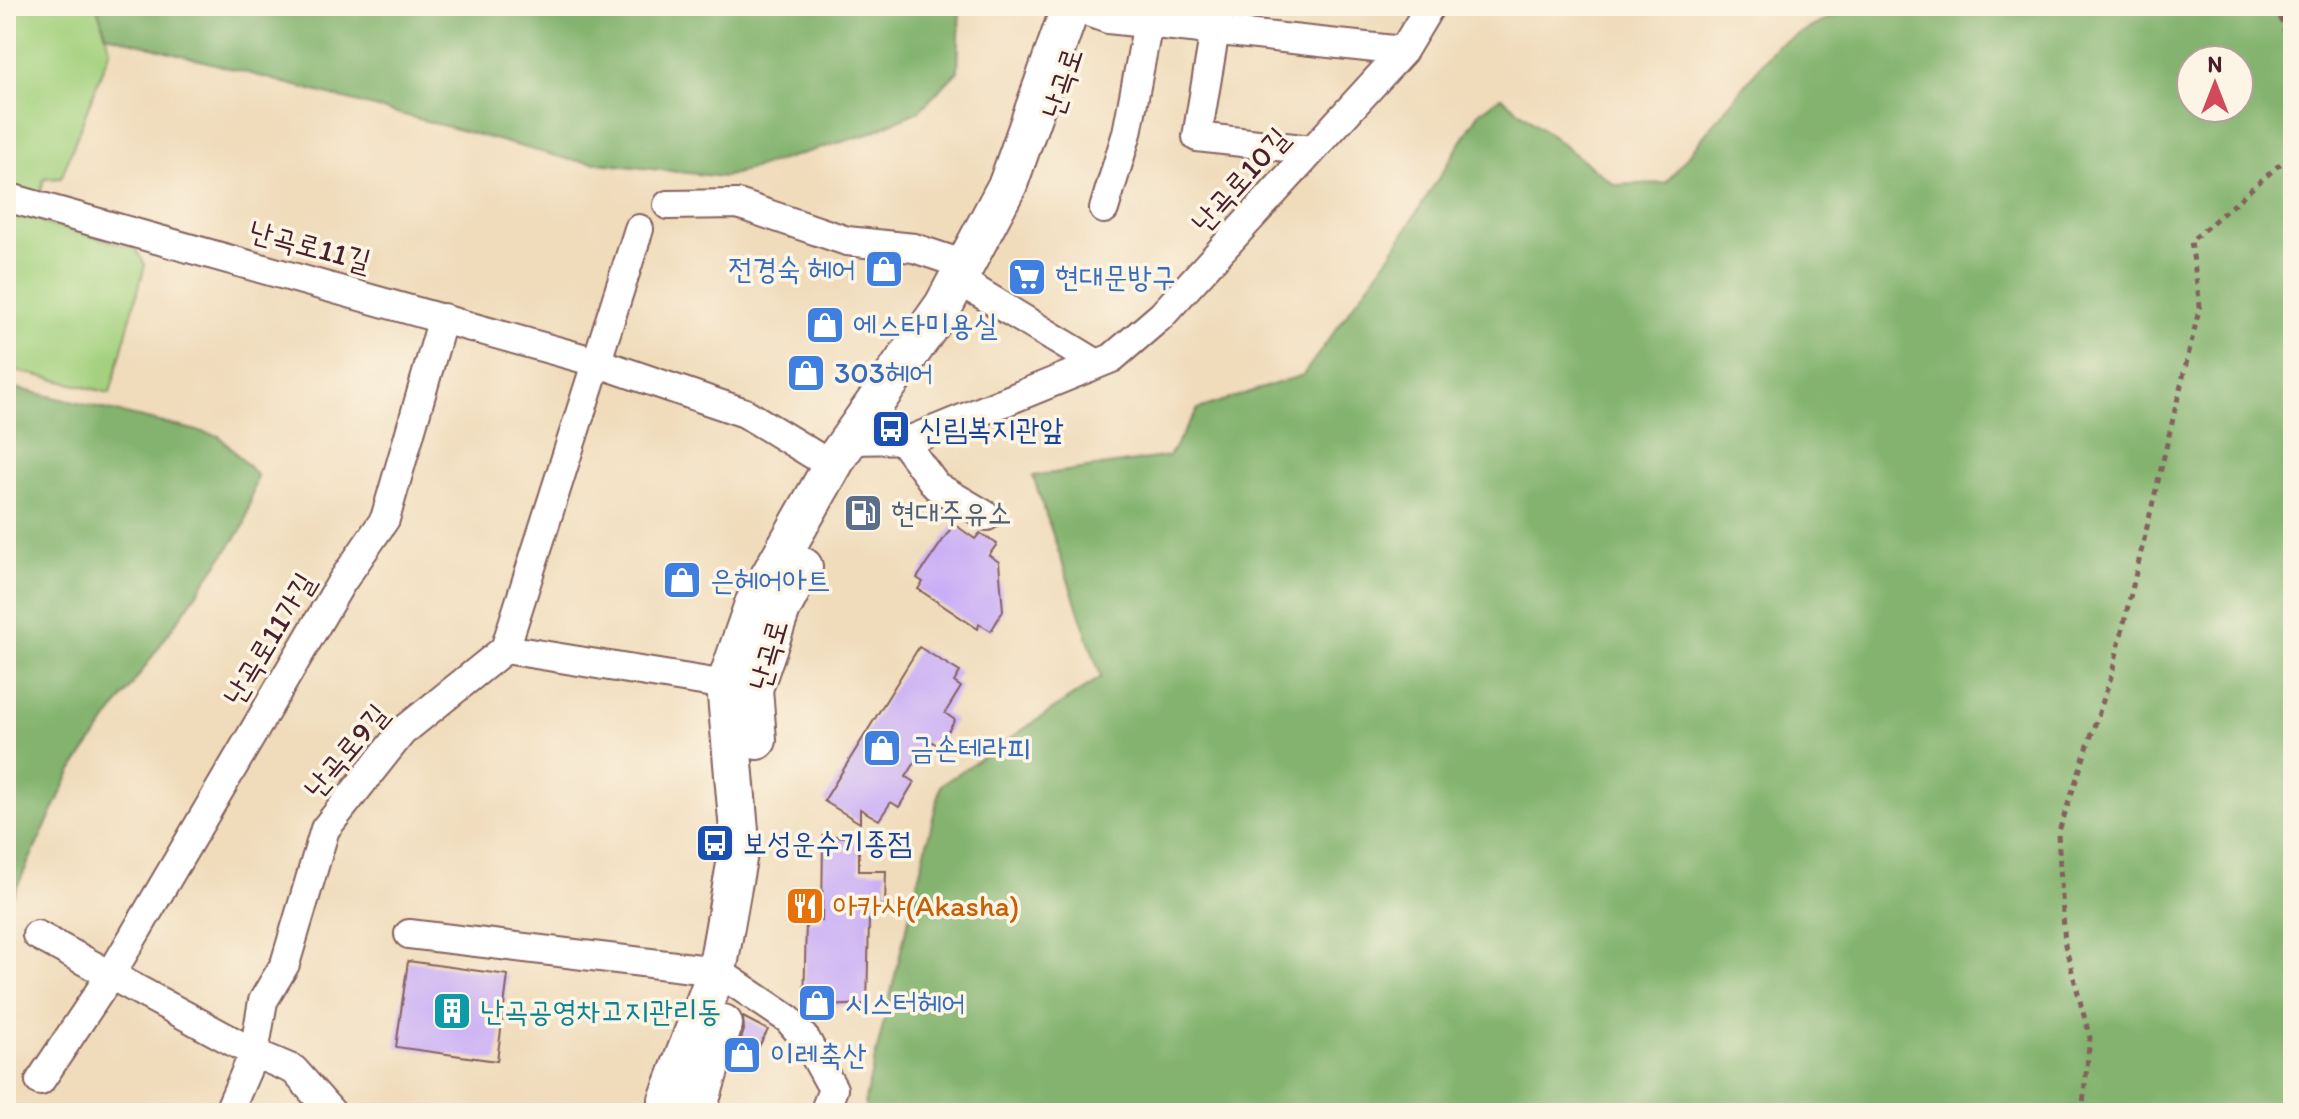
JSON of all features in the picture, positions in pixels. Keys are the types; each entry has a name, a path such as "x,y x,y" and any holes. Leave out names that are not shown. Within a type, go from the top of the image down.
{"main road":[{"name":"난곡로","path":"696,1113 727,977 764,848 753,689 781,609 863,446 944,305 965,278 1008,184 1078,7"},
{"name":"난곡로","path":"667,1113 668,1100 727,977 740,842 726,685 754,604 863,446"}],"street":[{"path":"1078,7 1108,19 1148,23 1216,17 1403,51"},
{"name":"난곡로10길","path":"863,446 913,439 1112,358 1162,315 1403,51 1426,9"},
{"path":"1216,17 1197,137 1312,150"},
{"path":"1104,209 1127,133 1148,23"},
{"name":"난곡로11길","path":"6,197 596,362 745,413 863,446"},
{"path":"668,205 738,204 847,241 914,248 1097,364"},
{"path":"639,229 505,649 726,685"},
{"name":"난곡로11가길","path":"40,1081 110,976 341,583 385,519 443,318"},
{"path":"863,446 987,516"},
{"name":"난곡로9길","path":"228,1113 254,1053 263,1001 285,964 325,829 402,732 505,649"},
{"path":"409,934 727,977 788,1019 806,1040 833,1089 824,1113"},
{"path":"37,935 254,1053 294,1070 332,1113"}],"path":[{"path":"2276,6 2293,55"},
{"path":"2082,1113 2090,1038 2065,945 2058,834 2111,677 2200,306 2191,241 2293,153"}],"green space":[{"path":"6,6 97,6 110,50 61,178 44,179 35,216 46,224 135,248 145,265 110,393 6,368"},
{"path":"96,6 960,6 958,71 919,111 865,135 724,177 571,160 107,35"},
{"path":"1853,6 2293,6 2293,1113 865,1113 865,1100 941,785 1101,677 1033,476 1169,456 1198,409 1303,375 1392,252 1480,112 1501,97 1615,185 1666,183 1777,45"},
{"path":"6,386 219,436 257,475 244,526 71,772 6,910"}],"building":[{"path":"954,524 975,539 980,533 997,544 989,555 999,562 1003,611 991,631 979,624 978,629 918,589 923,582 917,578"},
{"path":"919,647 960,672 954,682 961,687 945,713 955,720 939,746 929,740 906,777 914,782 899,807 891,802 879,820 860,809 860,823 824,801"},
{"path":"823,836 859,837 859,871 886,871 885,905 875,905 875,920 869,920 867,1004 804,1007 806,921 822,921"},
{"name":"난곡공영차고지관리동","path":"408,961 508,975 497,1061 396,1047"},
{"path":"743,1017 768,1030 746,1070 734,1064 744,1030"}],"place":[{"name":"전경숙 헤어","path":"884,269"},
{"name":"현대문방구","path":"1027,277"},
{"name":"에스타미용실","path":"825,325"},
{"name":"303헤어","path":"806,373"},
{"name":"신림복지관앞","path":"891,429"},
{"name":"현대주유소","path":"863,513"},
{"name":"은헤어아트","path":"682,580"},
{"name":"금손테라피","path":"882,748"},
{"name":"보성운수기종점","path":"715,843"},
{"name":"아카샤(Akasha)","path":"805,906"},
{"name":"시스터헤어","path":"817,1003"},
{"name":"난곡공영차고지관리동","path":"452,1011"},
{"name":"이레축산","path":"742,1055"}]}
